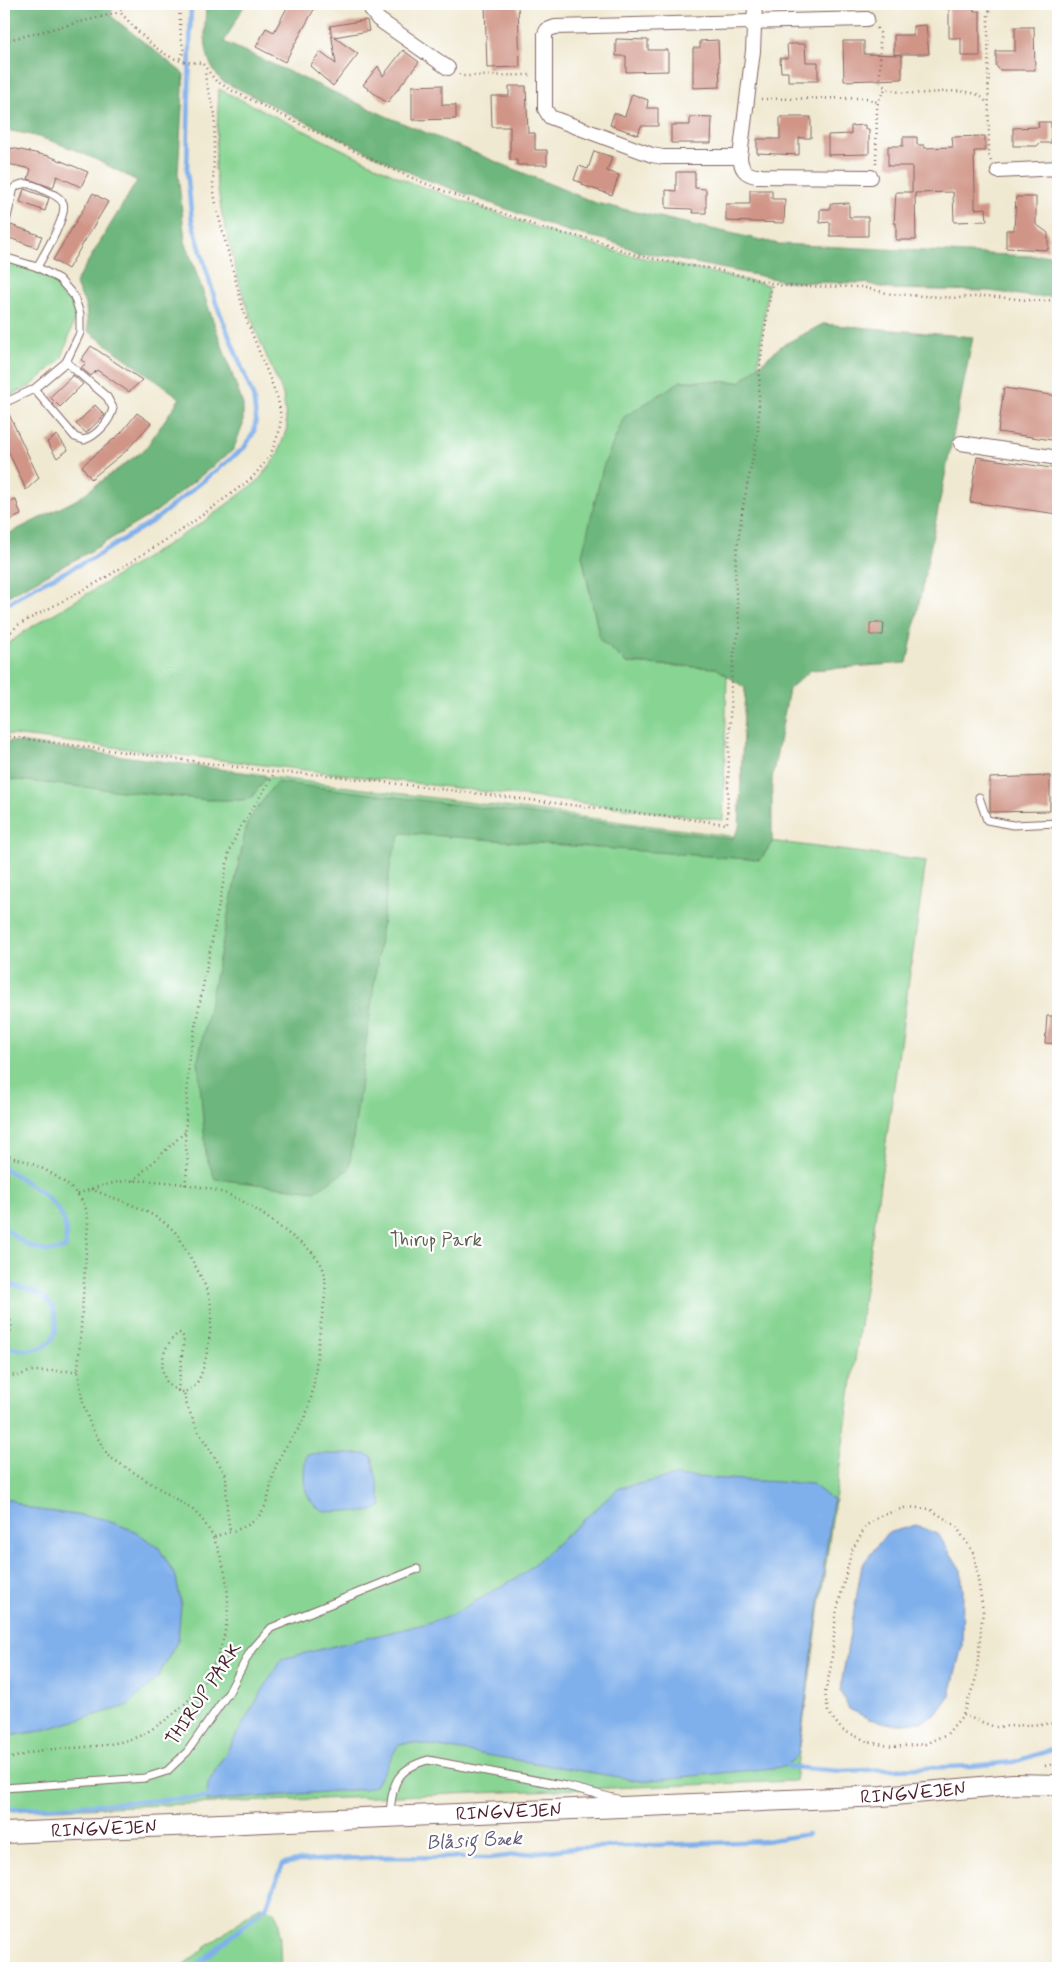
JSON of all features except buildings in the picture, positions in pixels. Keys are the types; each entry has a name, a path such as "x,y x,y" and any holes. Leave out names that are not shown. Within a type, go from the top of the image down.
{"main road":[{"name":"RINGVEJEN","path":"1014,1784 1058,1773"},
{"name":"RINGVEJEN","path":"4,1833 883,1796 1014,1784 1058,1785"}],"street":[{"path":"371,4 372,11 378,19 448,68"},
{"path":"755,4 755,23 740,157 740,165 744,171 756,176 871,177"},
{"path":"740,157 663,157 652,155 552,119 545,112 544,38 547,30 551,28 867,19"},
{"path":"998,171 1058,168"},
{"path":"961,444 1058,458"}],"lane":[{"path":"4,230 14,188 20,184 29,184 57,196 63,203 64,213 38,267"},
{"path":"4,257 38,267 58,279 74,296 80,314 80,333 66,362 34,389 4,403"},
{"path":"34,389 75,437 84,440 92,437 111,417 113,408 107,397 66,362"},
{"path":"979,797 987,820 1012,825 1058,823"},
{"name":"THIRUP PARK","path":"4,1788 145,1778 167,1771 187,1752 229,1692 250,1652 271,1628 417,1570"},
{"path":"390,1816 391,1793 400,1774 416,1764 428,1760 566,1786 642,1805"}],"path":[{"path":"120,12 121,4"},
{"path":"179,4 181,38 184,48 179,60"},
{"path":"993,4 988,14 989,158 998,171"},
{"path":"4,41 120,12"},
{"path":"4,639 18,625 100,581 185,528 252,478 270,456 279,432 281,418 278,399 245,316 217,210 213,186 215,114 206,82 204,64 200,62 184,62 162,52 120,12"},
{"path":"867,19 880,31 880,81 882,86 902,92 977,94 988,104"},
{"path":"448,68 463,76 544,74"},
{"path":"205,69 216,81 252,101 391,170 560,233 596,240 636,255 710,268 772,283 803,287 862,288 891,294 958,298 987,296 1027,300 1058,299"},
{"path":"871,177 876,166 877,102 886,88"},
{"path":"746,98 867,98 877,102"},
{"path":"4,736 274,772 325,775 727,824 731,683 734,653 740,628 735,597 736,556 758,433 760,363 772,283"},
{"path":"185,1185 188,1162 186,1131 189,1058 229,853 238,831 274,772"},
{"path":"133,1182 186,1131"},
{"path":"4,1147 10,1156"},
{"path":"4,1157 10,1156 23,1159 46,1169 78,1194 85,1204 88,1223 78,1371 83,1404 91,1426 108,1456 202,1518 214,1537 224,1570 228,1600 226,1629 218,1657 197,1693 174,1715 142,1735 113,1743 42,1751 4,1760"},
{"path":"78,1194 108,1184 133,1182 185,1185 213,1189 235,1197 246,1204 311,1251 319,1260 325,1278 310,1398 306,1416 276,1464 269,1495 256,1519 249,1524 214,1537"},
{"path":"92,1189 143,1210 170,1227 176,1234 210,1299 211,1310 206,1354 199,1380 191,1389 184,1392 178,1391 168,1384 163,1372 163,1360 167,1345 181,1333 184,1338 178,1391"},
{"path":"4,1313 11,1322 10,1338 4,1351"},
{"path":"4,1372 7,1375 18,1376 31,1371 78,1371"},
{"path":"184,1392 186,1403 198,1431 226,1475 227,1512 230,1531"},
{"path":"907,1507 930,1509 956,1526 974,1554 983,1611 976,1678 963,1715 947,1734 925,1744 893,1747 869,1742 842,1730 828,1712 824,1693 831,1666 836,1614 852,1550 867,1525 880,1516 907,1507"},
{"path":"963,1715 995,1727 1058,1723"}],"green space":[{"path":"4,4 113,4 111,16 184,74 178,173 185,241 243,405 243,425 233,450 157,511 91,551 4,598 4,536 76,500 145,449 180,398 88,331 86,306 75,283 137,181 73,149 39,137 4,130"},
{"path":"206,4 245,4 224,42 388,117 596,203 779,244 1029,256 1058,254 1058,296 1035,297 989,291 889,289 865,283 790,282 640,252 606,240 566,231 417,176 222,81 215,73 207,55 205,35"},
{"path":"219,89 409,182 561,236 621,253 768,285 758,366 740,382 681,381 582,555 600,640 627,663 717,668 727,675 723,820 4,734 4,647 28,629 203,522 258,481 277,456 287,428 283,394 257,334 240,286 221,210 215,168"},
{"path":"4,261 37,270 56,283 71,298 76,315 62,358 31,386 4,398"},
{"path":"823,324 973,337 907,663 811,670 789,689 772,779 772,843 760,860 401,833 391,860 349,1169 315,1191 215,1179 206,1156 198,1060 247,823 276,782 732,839 739,828 745,688 716,668 627,663 600,640 582,555 603,467 624,417 681,381 740,382 781,346"},
{"path":"9,741 265,775 266,778 251,798 245,800 208,800 6,779 4,777 4,744"},
{"name":"Thirup Park","path":"4,743 926,861 795,1781 4,1811"},
{"path":"260,1906 274,1911 279,1922 281,1968 179,1968"}],"water":[{"path":"307,1454 366,1454 372,1457 382,1506 363,1512 322,1510 310,1500 307,1493 304,1469"},
{"path":"676,1476 812,1484 833,1500 798,1756 784,1767 642,1781 414,1743 399,1744 375,1786 365,1789 207,1801 208,1783 281,1659 424,1624 453,1614 523,1574 619,1488"},
{"path":"4,1497 31,1509 100,1518 135,1531 159,1548 176,1577 181,1604 178,1640 158,1677 127,1706 40,1731 4,1737"},
{"path":"916,1525 938,1534 961,1570 963,1591 962,1646 950,1695 936,1714 922,1722 896,1725 869,1719 849,1709 840,1691 862,1565 887,1533"}],"waterway":[{"path":"4,606 36,586 95,557 156,519 244,448 254,432 256,418 253,396 216,303 192,221 187,170 191,4"},
{"path":"4,1168 49,1199 57,1209 63,1220 66,1233 65,1248 56,1251 40,1250 24,1243 4,1227"},
{"path":"4,1283 28,1290 45,1298 51,1304 56,1320 56,1330 52,1339 39,1348 22,1350 4,1345"},
{"path":"783,1762 789,1767 841,1771 971,1766 1013,1762 1058,1748"},
{"path":"4,1810 212,1797"},
{"name":"Blåsig Bæk","path":"193,1968 267,1905 283,1864 298,1861 383,1857 490,1858 574,1848 766,1841 808,1834"}]}
